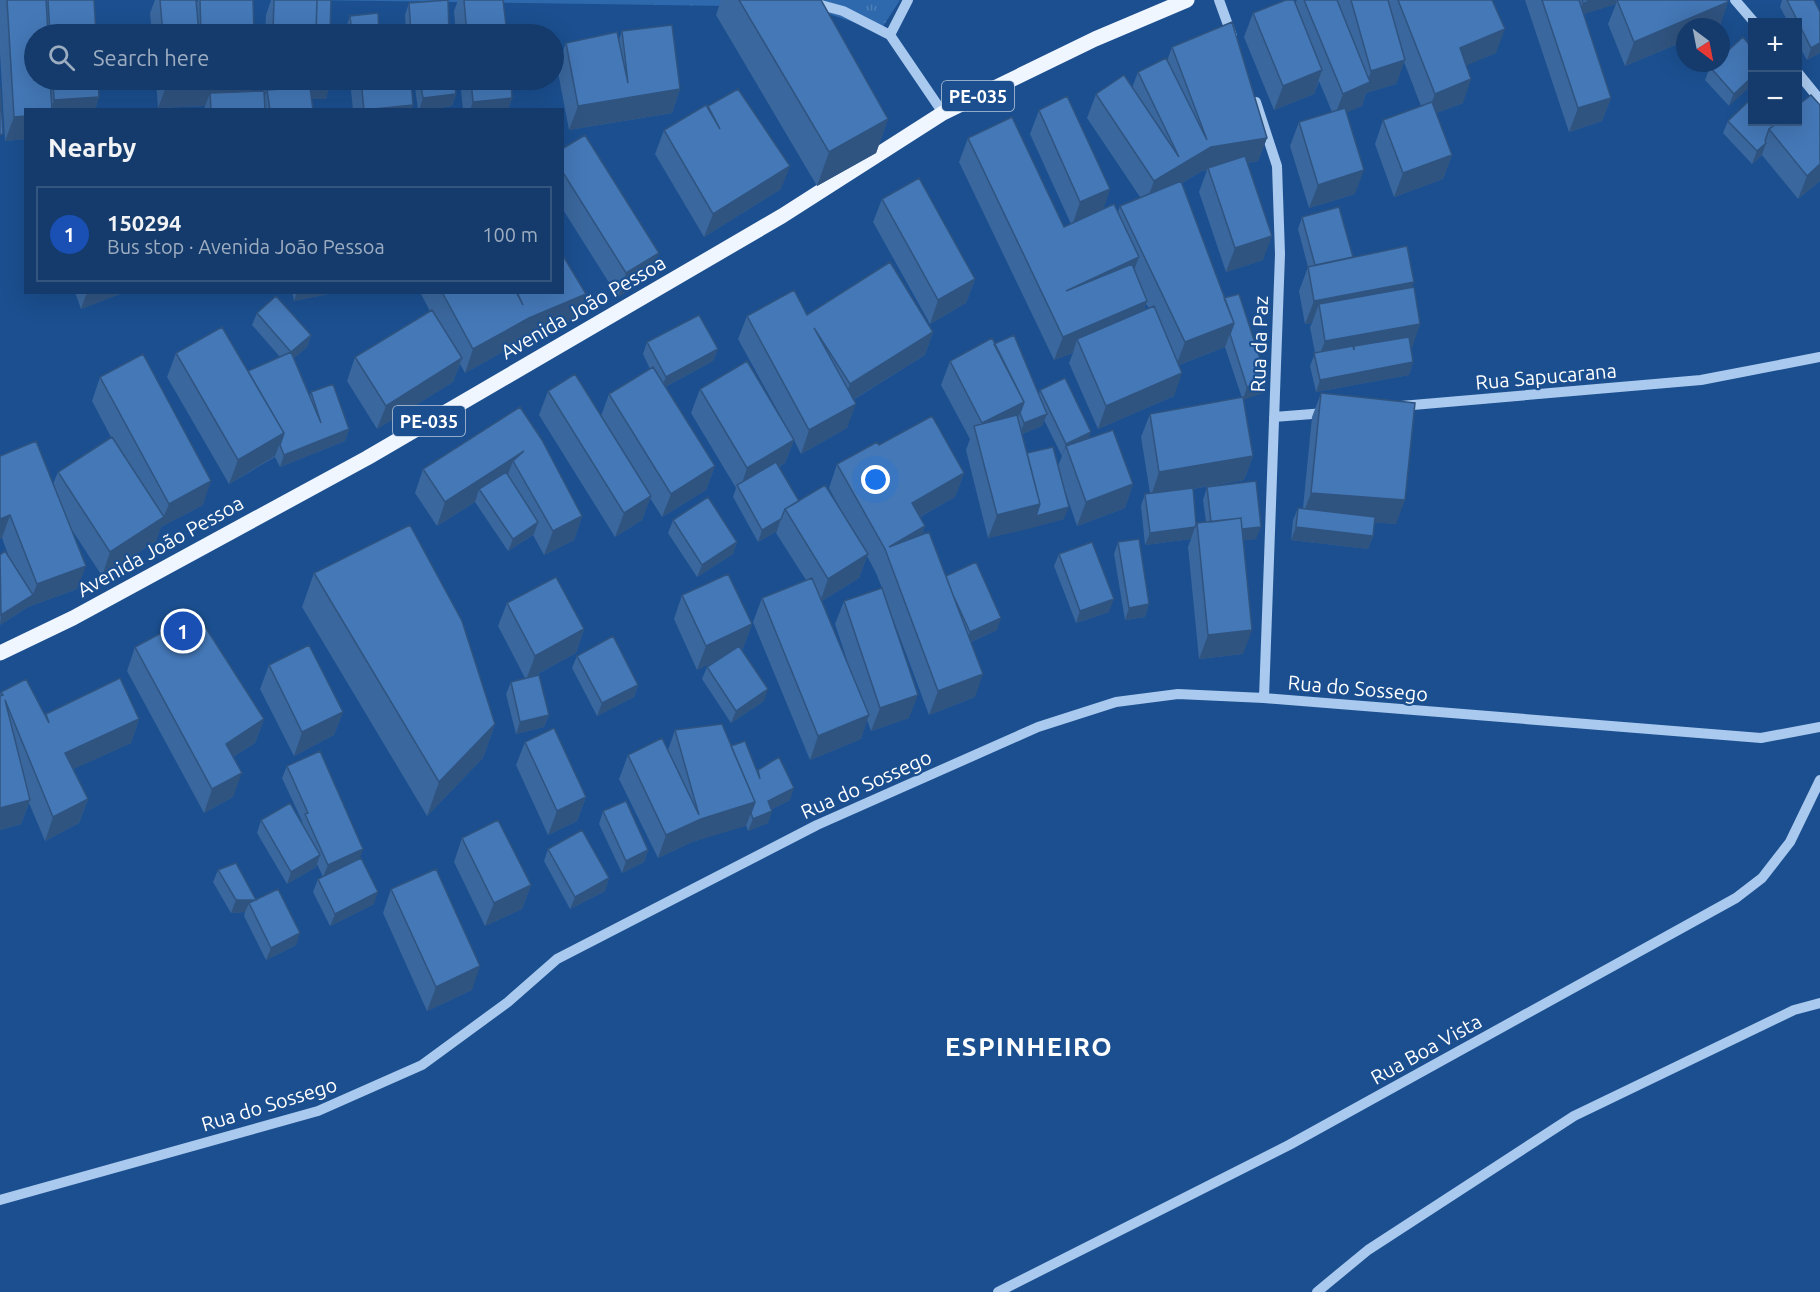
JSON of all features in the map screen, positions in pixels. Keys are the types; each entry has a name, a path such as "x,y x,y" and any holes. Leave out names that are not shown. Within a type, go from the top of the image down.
{"main road":[{"name":"Avenida João Pessoa","path":"0,653 73,618 367,458 782,216 943,113 1095,39 1187,0"}],"street":[{"path":"802,0 843,11 890,35 943,113"},
{"path":"890,35 908,0"},
{"path":"1219,0 1238,52"},
{"path":"1736,0 1751,18"},
{"path":"1802,80 1820,100"},
{"name":"Rua da Paz","path":"1253,93 1277,166 1280,254 1264,698"},
{"name":"Rua Sapucarana","path":"1393,407 1701,380 1820,357"},
{"path":"1274,417 1334,412"},
{"name":"Rua do Sossego","path":"0,1200 318,1111 422,1065 508,1002 557,959 817,825 1038,727 1116,702 1178,694 1264,698 1761,738 1820,727"},
{"name":"Rua Boa Vista","path":"998,1292 1289,1145 1736,898 1762,878 1790,842 1820,780"},
{"path":"1317,1292 1368,1250 1574,1116 1794,1010 1820,1003"}],"green space":[{"path":"306,0 900,0 880,31 808,7"}],"building":[{"path":"7,0 46,0 47,24 24,24 24,90 51,90 52,108 24,108 24,116 14,117"},
{"path":"48,0 94,0 95,24 49,24"},
{"path":"160,0 196,0 198,24 162,24"},
{"path":"200,0 253,0 254,24 201,24"},
{"path":"274,0 317,0 316,24 273,24"},
{"path":"317,0 331,0 330,24 316,24"},
{"path":"448,0 449,24 410,24 409,3"},
{"path":"464,0 503,0 506,24 466,24"},
{"path":"739,0 821,0 888,119 829,152"},
{"path":"1286,0 1294,0 1322,70 1283,86 1253,13"},
{"path":"1304,0 1337,0 1370,82 1343,94"},
{"path":"1351,0 1388,0 1405,60 1371,71"},
{"path":"1398,0 1492,0 1505,29 1460,48 1471,79 1435,94"},
{"path":"1542,0 1579,0 1611,98 1578,108"},
{"path":"1617,0 1727,0 1728,2 1690,18 1676,18 1676,24 1634,42"},
{"path":"1787,0 1814,0 1820,12 1820,43 1811,48 1802,30 1802,18 1796,18"},
{"path":"378,13 379,24 351,24 350,16"},
{"path":"1232,22 1267,138 1211,147 1154,181 1096,94 1124,75 1179,157 1138,72 1166,58 1207,140 1172,47"},
{"path":"672,25 680,89 578,106 566,43 617,32 628,83 622,31"},
{"path":"1743,37 1748,43 1748,81 1734,94 1714,72 1730,72 1730,49"},
{"path":"0,86 3,134 0,135"},
{"path":"738,89 790,166 713,214 664,130 706,105 720,129 708,106"},
{"path":"54,90 99,90 99,97 54,100"},
{"path":"267,90 310,90 313,108 270,108"},
{"path":"362,90 412,90 413,105 364,108"},
{"path":"422,90 455,90 456,94 423,98"},
{"path":"472,90 512,90 512,98 473,102"},
{"path":"264,91 265,108 211,108 210,93"},
{"path":"1811,95 1820,105 1820,164 1807,176 1769,129 1773,126 1802,126 1802,102"},
{"path":"1067,96 1110,189 1080,202 1039,110"},
{"path":"1432,102 1452,155 1403,173 1383,120"},
{"path":"1748,102 1748,126 1773,126 1769,129 1766,143 1757,151 1728,121"},
{"path":"1345,108 1364,170 1318,185 1299,122"},
{"path":"1012,117 1064,227 1114,204 1139,257 1066,291 1132,264 1147,301 1063,337 968,138"},
{"path":"585,135 659,253 626,273 564,174 564,148"},
{"path":"1245,156 1272,236 1235,248 1208,168"},
{"path":"919,178 975,279 938,300 882,199"},
{"path":"1181,181 1234,323 1185,342 1120,206"},
{"path":"1339,207 1353,257 1315,265 1302,217"},
{"path":"1407,246 1414,282 1314,301 1308,267"},
{"path":"564,257 586,294 529,318 473,349 443,294 517,294 523,305 518,294 564,294"},
{"path":"890,262 933,332 850,384 814,328 856,404 809,430 747,316 794,290 807,315"},
{"path":"1414,287 1420,324 1325,341 1319,304"},
{"path":"1239,294 1267,380 1247,387 1230,334 1234,323 1224,298"},
{"path":"276,296 311,335 291,352 257,313"},
{"path":"1154,306 1182,373 1106,406 1077,339"},
{"path":"432,310 462,358 386,406 355,357"},
{"path":"699,315 718,349 666,377 647,342"},
{"path":"222,327 284,433 238,460 176,353"},
{"path":"1014,335 1047,414 1024,423 1020,413 1024,402 994,344"},
{"path":"1409,337 1413,362 1320,380 1314,353 1353,346 1354,350 1354,346"},
{"path":"992,338 1024,402 982,423 950,361"},
{"path":"291,352 321,423 311,392 333,384 349,429 284,455 280,445 284,433 248,371"},
{"path":"143,354 211,481 169,504 100,377"},
{"path":"747,361 794,440 747,468 700,389"},
{"path":"653,367 715,466 671,494 609,394"},
{"path":"575,374 651,496 624,513 548,391"},
{"path":"1065,378 1091,432 1066,444 1040,390"},
{"path":"1321,393 1415,403 1405,500 1311,493"},
{"path":"1243,397 1253,456 1159,472 1150,414"},
{"path":"520,407 542,440 582,516 553,531 513,461 524,451 445,502 423,469"},
{"path":"1017,415 1040,504 997,515 974,426"},
{"path":"932,416 964,473 912,503 925,526 889,547 929,532 983,674 938,691 885,549 837,464 877,442 879,445"},
{"path":"1113,430 1133,484 1086,502 1066,446"},
{"path":"112,437 164,517 110,552 58,472"},
{"path":"36,441 86,566 37,584 10,515 0,519 0,456"},
{"path":"1053,447 1069,507 1036,516 1040,504 1027,453"},
{"path":"776,462 799,501 785,509 781,519 762,530 737,485"},
{"path":"506,472 538,522 513,539 479,489"},
{"path":"1256,481 1261,527 1242,529 1241,518 1211,522 1207,487"},
{"path":"825,485 868,554 828,579 785,509"},
{"path":"1193,488 1195,527 1150,533 1145,494"},
{"path":"708,497 737,542 702,565 673,520"},
{"path":"1298,508 1375,517 1373,536 1296,527"},
{"path":"1241,518 1252,630 1208,635 1197,523"},
{"path":"410,525 462,621 495,724 439,782 314,573"},
{"path":"1139,539 1149,604 1129,608 1118,542"},
{"path":"1092,542 1114,599 1080,611 1059,554"},
{"path":"5,551 33,595 1,615 0,555"},
{"path":"976,562 1001,618 970,632 946,576"},
{"path":"728,574 752,624 706,646 682,595"},
{"path":"556,577 584,629 535,656 507,603"},
{"path":"812,578 869,715 818,736 762,598"},
{"path":"882,588 918,695 880,708 844,601"},
{"path":"204,625 264,719 226,744 242,773 212,789 135,647 165,631 174,648"},
{"path":"613,636 638,685 602,703 577,656"},
{"path":"309,645 343,712 302,732 269,665"},
{"path":"739,646 768,689 736,711 707,667"},
{"path":"539,675 549,715 520,722 511,682"},
{"path":"120,678 139,719 65,753 88,799 53,817 5,700 30,800 0,808 0,696 3,695 1,692 26,679 49,723 46,714"},
{"path":"722,724 755,802 701,819 666,835 628,755 662,738 699,815 675,730"},
{"path":"554,728 586,797 557,811 525,742"},
{"path":"745,741 760,779 758,770 779,757 794,788 768,801 772,811 753,819 751,813 755,802 731,746"},
{"path":"320,751 363,849 328,865 287,766"},
{"path":"626,801 648,850 626,861 603,811"},
{"path":"290,803 320,855 291,872 261,820"},
{"path":"498,820 531,885 494,903 462,838"},
{"path":"582,830 609,878 575,897 548,849"},
{"path":"361,858 378,892 335,914 318,879"},
{"path":"236,863 256,900 236,900 218,870"},
{"path":"436,869 480,966 436,987 391,889"},
{"path":"278,889 300,933 271,948 249,903"}],"place":[{"name":"150294","path":"183,631"}],"district":[{"name":"ESPINHEIRO","path":"1029,1046"}]}
